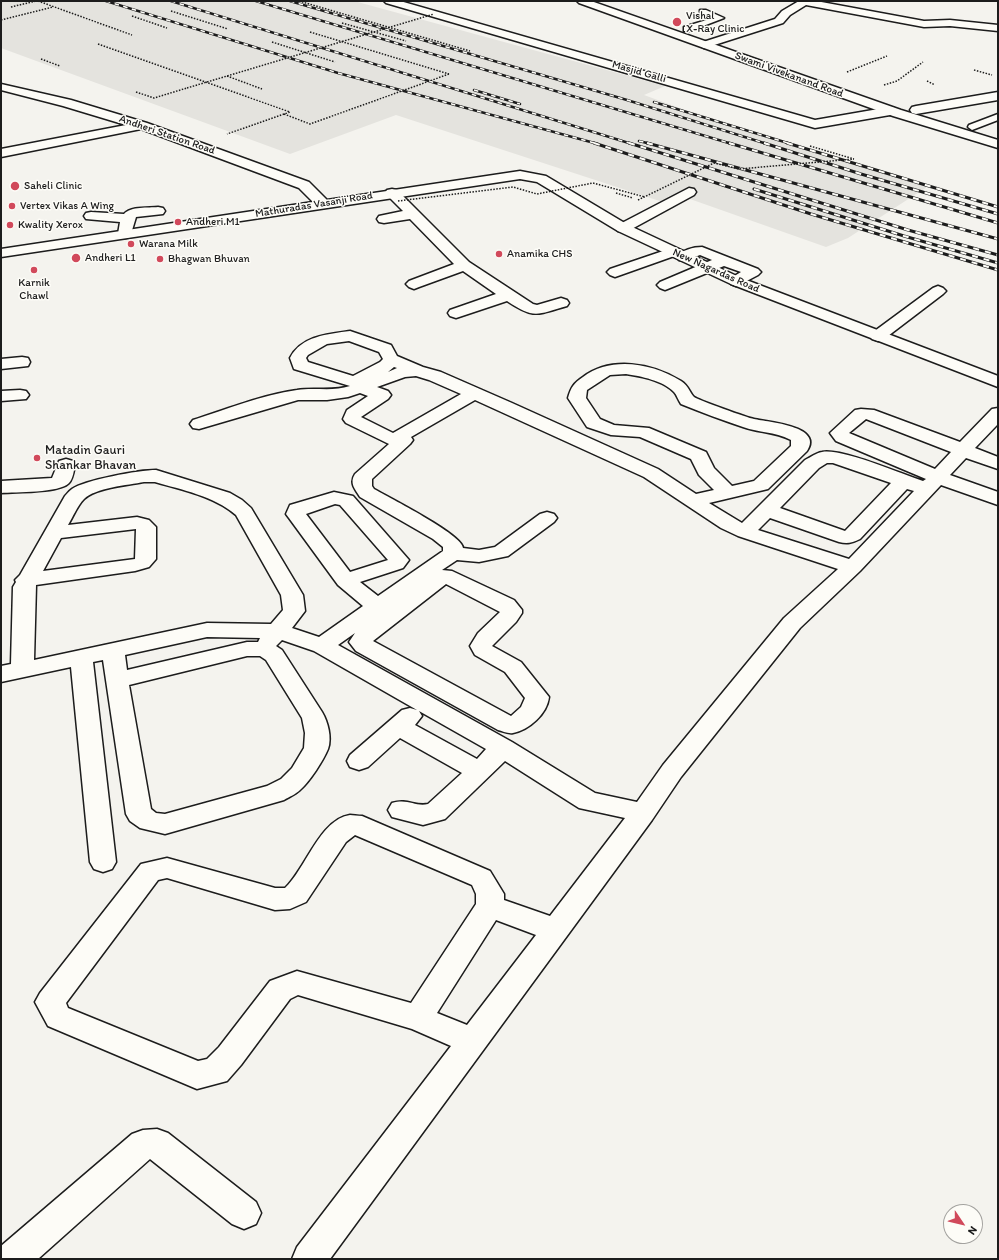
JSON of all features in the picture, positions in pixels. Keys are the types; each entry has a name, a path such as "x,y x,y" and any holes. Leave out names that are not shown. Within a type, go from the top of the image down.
{"street":[{"name":"Masjid Galli","path":"389,1 815,124 890,110"},
{"name":"Swami Vivekanand Road","path":"582,1 890,110 998,144"},
{"name":"Swami Vivekanand Road","path":"607,1 916,110 998,135"},
{"path":"704,45 779,21 786,13 805,1 924,24 950,23 998,28"},
{"name":"Andheri Station Road","path":"1,87 68,103 143,126 304,185 323,204"},
{"path":"916,110 998,96"},
{"path":"1,153 143,126"},
{"name":"New Nagardas Road","path":"438,187 520,175 541,179 623,228 678,254 712,262 736,281 998,382"},
{"name":"Mathuradas Vasanji Road","path":"1,253 323,204 395,197 438,187"},
{"path":"623,228 689,192"},
{"path":"395,197 464,265 528,308 537,310 560,303"},
{"path":"125,234 128,218 132,213 158,211"},
{"path":"91,216 128,218"},
{"path":"384,219 417,219 434,224 453,243 489,272"},
{"path":"615,272 678,254"},
{"path":"665,284 712,262"},
{"path":"414,284 464,265"},
{"path":"878,336 938,291"},
{"path":"456,314 508,295"},
{"path":"470,396 435,376 417,371 391,359 387,355 385,349 350,336 324,340 301,352 298,358 300,365 338,378 356,381 369,386 416,379 470,396 571,437 652,474 728,524 745,532 853,567"},
{"path":"391,359 369,386 353,414 352,419 391,439 397,438 470,396"},
{"path":"1,364 22,366 1,371"},
{"path":"694,501 728,492 747,490 761,485 800,446 800,438 789,432 774,427 750,424 687,400 682,390 670,382 637,370 623,368 602,372 579,388 577,398 593,423 611,430 643,432 699,456 706,471 728,492"},
{"path":"199,424 259,405 298,395 327,395 348,392 369,386 403,372 417,371"},
{"path":"1,396 20,395"},
{"path":"767,510 846,538 853,535 878,517 935,466 998,413"},
{"path":"571,437 593,423"},
{"path":"404,440 362,478 362,486 367,493 440,534 453,545 453,553"},
{"path":"745,532 812,464 823,457 935,466 998,463"},
{"path":"1,487 56,483 62,480 66,465"},
{"path":"935,466 977,492 998,499"},
{"path":"309,1259 643,813 672,771 792,623 853,567 935,466"},
{"path":"977,492 998,472"},
{"path":"117,680 247,649 271,640 294,611 292,595 244,512 235,504 223,497 160,477 144,476 131,478 90,488 75,496 55,533 26,580 12,672 207,630 271,640 322,646 358,667 424,695 506,724 514,725 518,723 534,706 538,701 537,697 513,667 483,650 481,646 486,638 511,614 511,610 506,605 445,576 436,581 360,640 361,644 376,652 424,695 503,748 588,801 643,813"},
{"path":"345,580 396,564 399,560 346,500 334,498 297,509 296,514 345,580 377,608"},
{"path":"322,646 453,553 479,556 501,552 547,518"},
{"path":"26,580 135,565 142,563 146,559 146,527 142,524 137,523 55,533"},
{"path":"113,650 139,814 149,821 165,824 275,793 290,785 301,774 316,748 317,733 314,718 274,654 271,640"},
{"path":"358,667 376,652"},
{"path":"81,657 103,862"},
{"path":"359,761 398,726 424,695"},
{"path":"398,726 479,771"},
{"path":"401,810 423,815 436,812 503,748"},
{"path":"418,1018 490,906 490,894 480,878 362,826 350,825 337,835 296,894 290,898 275,899 167,868 150,871 50,1002 58,1017 197,1075 216,1071 230,1056 280,990 297,983 418,1018 472,1041"},
{"path":"490,906 555,930"},
{"path":"12,1259 143,1145 157,1144 244,1213"}],"lane":[{"path":"687,29 720,18 703,12"},
{"path":"972,127 998,117"}],"path":[{"path":"11,7 37,1 132,35"},
{"path":"299,1 470,51"},
{"path":"1,20 54,7"},
{"path":"171,11 228,29"},
{"path":"136,92 154,98 434,14"},
{"path":"132,16 168,28"},
{"path":"342,23 406,41"},
{"path":"284,114 310,124 449,74 310,32"},
{"path":"272,42 335,62"},
{"path":"98,44 290,112 221,136"},
{"path":"830,79 887,56"},
{"path":"41,59 60,66"},
{"path":"864,91 897,81 923,62"},
{"path":"974,70 998,76"},
{"path":"227,76 262,89"},
{"path":"616,193 638,200 714,163 739,169 854,159 806,144"},
{"path":"395,197 513,187 537,194 594,183 645,197"}],"shaded area":[{"path":"1,1 354,1 665,86 644,95 693,113 927,187 848,238 826,247 690,199 675,206 396,115 290,154 1,48"}],"railway":[{"path":"106,1 338,73 598,144"},
{"path":"171,1 632,144"},
{"path":"256,1 732,144"},
{"path":"290,1 627,100 767,144"},
{"path":"474,90 520,104"},
{"path":"654,102 791,144"},
{"path":"639,141 647,143"},
{"path":"594,143 811,214 998,270"},
{"path":"629,143 908,230 998,255"},
{"path":"647,143 651,144"},
{"path":"647,143 998,239"},
{"path":"729,143 998,223"},
{"path":"764,143 861,174 998,214"},
{"path":"787,143 998,207"},
{"path":"754,189 904,236 998,263"}],"place":[{"name":"Vishal X-Ray Clinic","path":"677,22"},
{"name":"Saheli Clinic","path":"15,186"},
{"name":"Vertex Vikas A Wing","path":"12,206"},
{"name":"Andheri M1","path":"178,222"},
{"name":"Kwality Xerox","path":"10,225"},
{"name":"Warana Milk","path":"131,244"},
{"name":"Anamika CHS","path":"499,254"},
{"name":"Andheri L1","path":"76,258"},
{"name":"Bhagwan Bhuvan","path":"160,259"},
{"name":"Karnik Chawl","path":"34,270"},
{"name":"Matadin Gauri Shankar Bhavan","path":"37,458"}]}
